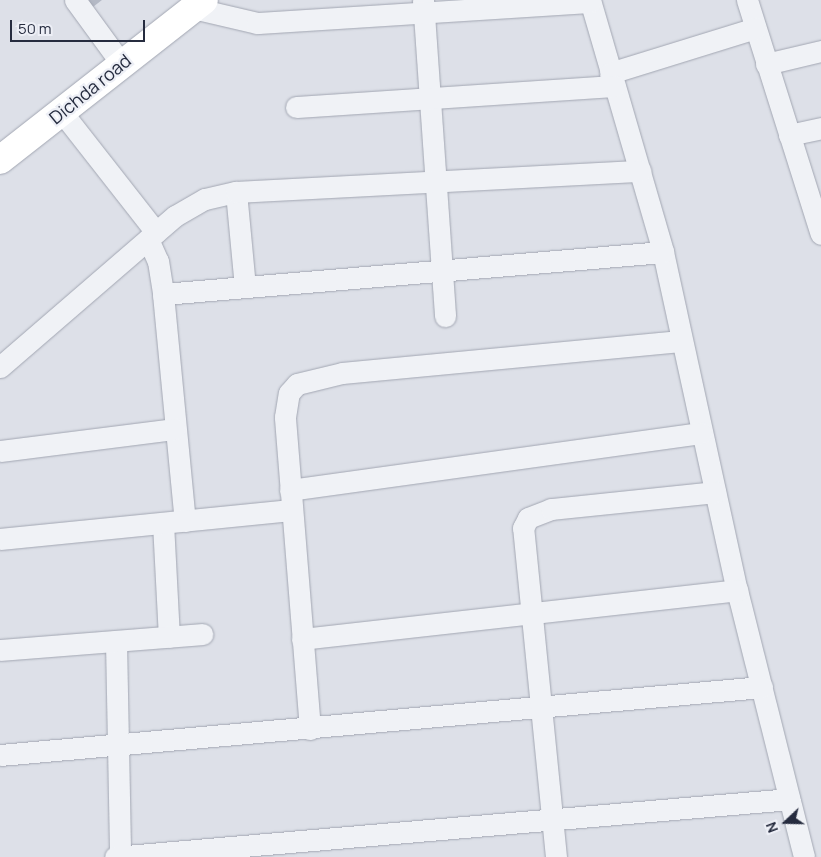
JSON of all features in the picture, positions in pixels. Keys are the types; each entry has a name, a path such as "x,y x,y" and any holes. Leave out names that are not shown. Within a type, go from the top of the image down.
{"main road":[{"name":"Dichda road","path":"0,160 121,64 189,6"}],"street":[{"path":"75,0 121,64"},
{"path":"747,0 819,224"},
{"path":"189,6 257,23 423,7 590,1 663,252 680,341 737,590 804,857"},
{"path":"423,7 445,316"},
{"path":"296,107 430,101 612,79 755,28"},
{"path":"766,64 821,52"},
{"path":"61,111 152,236 163,294 184,521"},
{"path":"789,134 821,128"},
{"path":"0,367 152,236 205,198 236,192 640,171"},
{"path":"236,192 245,287"},
{"path":"163,294 442,268 663,252"},
{"path":"310,729 291,500 285,403 289,393 303,382 342,373 680,341"},
{"path":"0,451 176,429"},
{"path":"0,539 184,521 291,500 701,433"},
{"path":"556,857 542,707 523,540 528,518 551,509 715,492"},
{"path":"163,523 169,637"},
{"path":"302,639 530,610 737,590"},
{"path":"0,650 202,634"},
{"path":"116,641 116,747 120,857"},
{"path":"0,756 762,687"},
{"path":"115,857 790,798"}],"building":[{"path":"82,0 102,0 89,10"}]}
